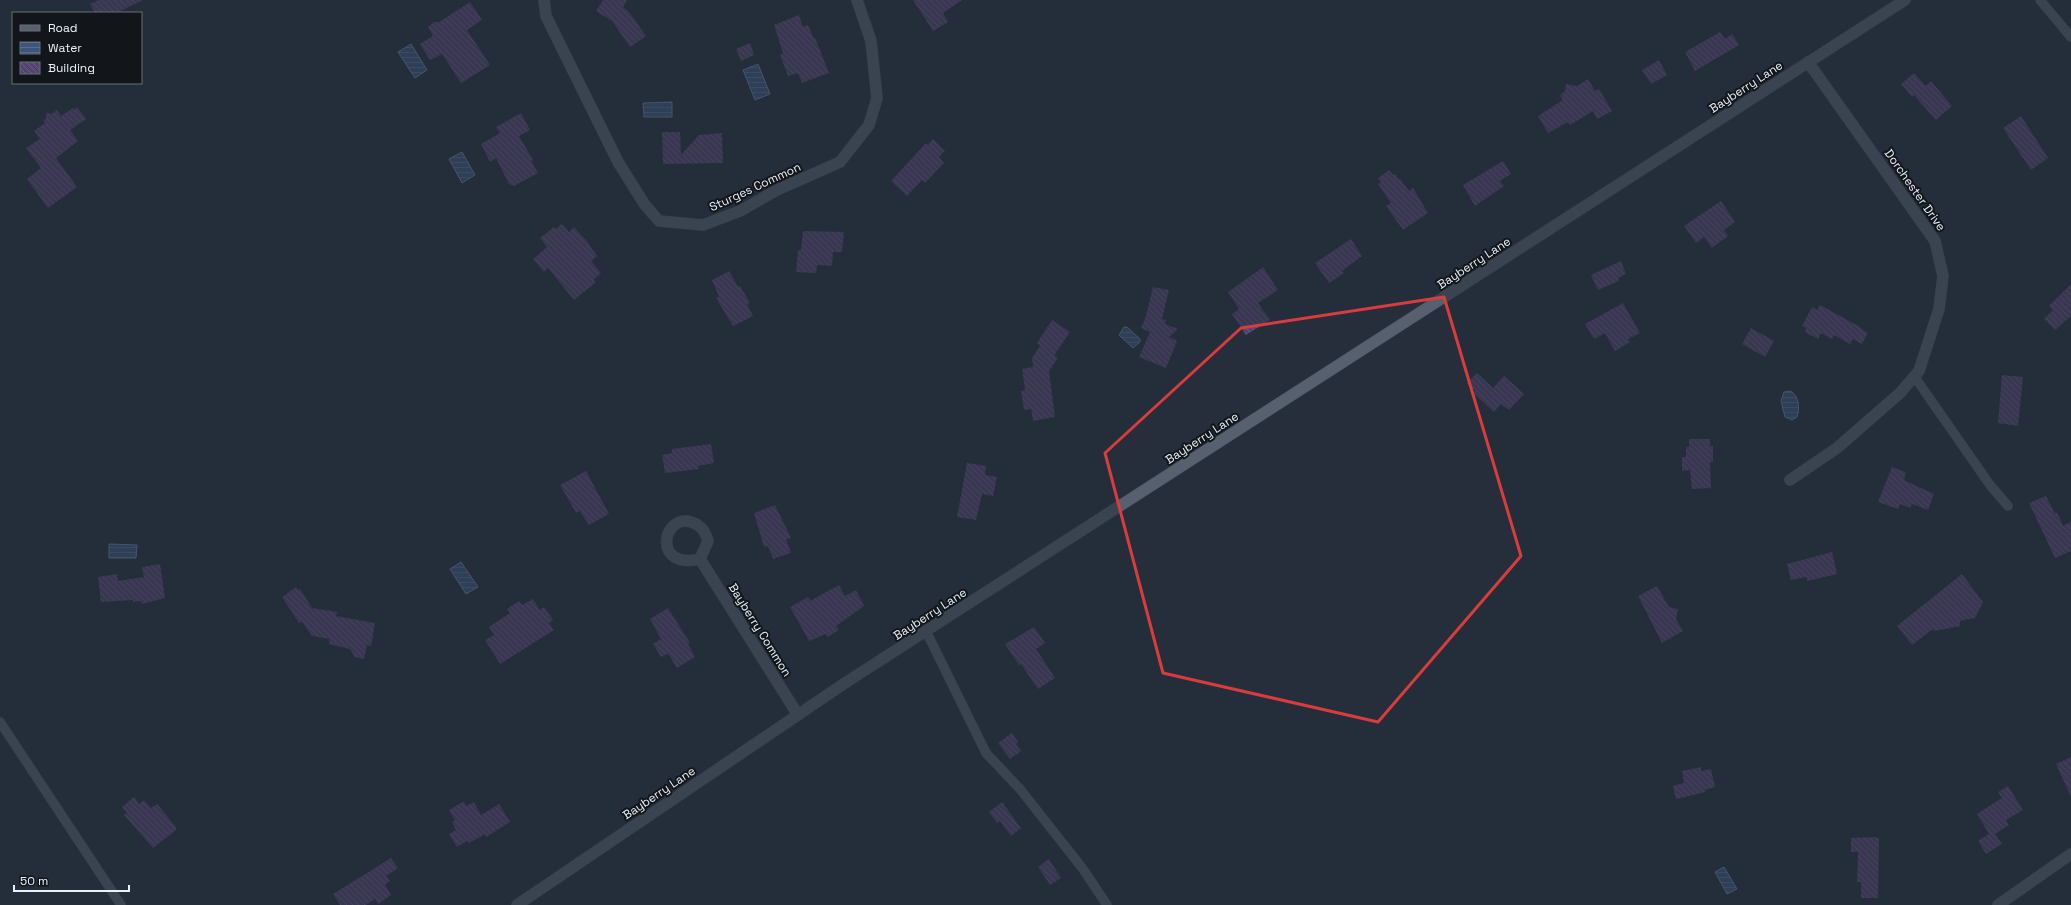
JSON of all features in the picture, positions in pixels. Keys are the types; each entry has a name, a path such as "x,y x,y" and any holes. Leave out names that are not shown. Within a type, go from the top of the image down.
{"street":[{"name":"Sturges Common","path":"544,0 546,16 618,162 645,205 659,221 703,225 740,211 777,190 840,162 870,125 877,98 871,41 857,0"},
{"name":"Bayberry Lane","path":"517,905 798,715 926,631 1905,0"},
{"name":"Dorchester Drive","path":"1790,480 1837,448 1900,393 1918,371 1939,309 1944,276 1935,241 1808,62"},
{"name":"Bayberry Common","path":"700,559 798,715"},
{"path":"1998,905 2071,854"}],"lane":[{"path":"2040,0 2071,37"},
{"path":"1914,376 1990,485 2008,506"},
{"path":"926,631 986,753 1024,795 1083,869 1107,905"},
{"path":"0,722 121,905"}],"highlighted area":[{"path":"1444,297 1521,556 1378,722 1163,673 1105,453 1241,328"}],"water":[{"path":"411,44 427,70 415,78 398,52"},
{"path":"758,64 770,94 755,100 743,70"},
{"path":"672,102 672,117 644,117 643,103"},
{"path":"462,152 475,175 462,183 449,159"},
{"path":"1124,327 1127,327 1140,339 1140,342 1133,348 1119,335"},
{"path":"1791,391 1796,396 1799,406 1797,417 1792,420 1785,417 1781,401 1784,392"},
{"path":"109,544 137,545 136,558 109,558"},
{"path":"461,562 478,587 466,594 450,569"},
{"path":"1724,867 1737,889 1727,894 1715,872"}],"building":[{"path":"99,0 143,0 118,12 94,12 90,4"},
{"path":"603,0 627,0 623,7 629,12 646,36 630,47 612,21 596,11"},
{"path":"913,0 962,0 943,13 948,22 933,31"},
{"path":"470,2 482,20 467,30 490,65 461,83 442,54 430,60 420,44 433,36 428,27 434,22 439,22"},
{"path":"799,15 803,27 808,25 814,39 815,38 829,73 802,83 798,73 788,76 780,55 783,53 774,25"},
{"path":"1720,32 1725,39 1732,34 1739,45 1695,71 1685,52"},
{"path":"750,43 754,55 741,61 736,49"},
{"path":"1659,60 1667,75 1651,84 1642,70"},
{"path":"1914,73 1926,86 1931,81 1952,106 1936,120 1914,95 1912,97 1901,84"},
{"path":"1588,79 1595,91 1599,89 1612,111 1597,119 1593,111 1570,125 1568,122 1548,133 1538,116 1563,100 1560,95 1565,91 1566,84 1577,86"},
{"path":"77,107 86,119 70,130 78,141 56,158 77,187 48,208 27,179 41,168 26,148 40,139 34,131 45,123 43,120 46,119 46,113 51,114 57,110 61,116"},
{"path":"521,113 530,130 519,136 533,160 531,161 538,173 514,186 509,184 496,158 490,162 481,144 500,133 496,127"},
{"path":"2021,116 2048,158 2031,170 2003,128"},
{"path":"662,132 680,132 681,155 699,135 722,133 723,163 663,164"},
{"path":"933,139 945,151 939,157 944,163 925,183 922,180 907,196 891,181 926,143 928,145"},
{"path":"1503,161 1511,174 1500,181 1504,186 1475,206 1463,185"},
{"path":"1389,170 1393,175 1395,174 1398,179 1399,178 1409,191 1413,188 1428,213 1403,230 1386,206 1391,203 1378,184 1381,182 1378,178"},
{"path":"1721,201 1735,222 1724,230 1728,236 1712,248 1704,237 1696,243 1684,226"},
{"path":"562,224 569,232 574,227 586,240 597,256 591,261 601,273 594,279 595,283 574,300 548,268 544,272 533,259 547,247 540,238 554,227 556,229"},
{"path":"803,231 844,232 842,252 833,252 832,266 817,265 816,273 796,272 798,250 801,250"},
{"path":"1351,239 1362,256 1342,271 1344,273 1329,283 1315,263"},
{"path":"1621,261 1626,274 1618,278 1619,281 1598,290 1591,275"},
{"path":"1263,267 1278,290 1258,303 1270,320 1246,335 1232,314 1239,309 1228,292"},
{"path":"729,271 738,287 740,286 750,303 747,304 753,316 733,326 716,298 719,297 712,280"},
{"path":"2071,284 2071,316 2055,330 2044,319 2053,310 2049,306"},
{"path":"1153,287 1169,290 1162,319 1166,320 1165,324 1178,329 1169,337 1177,341 1166,368 1139,357 1150,332 1141,328 1146,316"},
{"path":"1623,303 1640,333 1628,339 1630,342 1615,351 1605,333 1594,339 1585,324"},
{"path":"1820,305 1868,333 1862,344 1853,339 1850,344 1834,335 1832,339 1821,333 1818,339 1805,332 1806,328 1802,326 1812,307 1817,310"},
{"path":"1052,320 1070,332 1055,354 1058,358 1049,371 1055,417 1033,421 1031,409 1024,410 1021,391 1025,390 1022,369 1033,367 1032,358 1040,346 1037,343"},
{"path":"1751,328 1774,341 1765,357 1742,344"},
{"path":"1477,373 1493,388 1504,376 1524,394 1509,410 1501,404 1494,412 1473,393 1475,390 1467,383"},
{"path":"2002,375 2023,377 2018,426 1998,423"},
{"path":"1689,439 1710,439 1710,446 1713,446 1713,462 1710,462 1711,488 1692,489 1690,470 1682,471 1682,457 1686,457 1686,447 1689,447"},
{"path":"711,444 714,463 698,466 699,469 665,473 662,455 672,453 672,449"},
{"path":"967,463 986,466 985,475 997,477 993,496 982,494 976,520 957,517"},
{"path":"1892,467 1906,472 1904,480 1934,494 1928,510 1912,504 1910,508 1900,504 1898,509 1878,502"},
{"path":"586,471 609,514 589,525 580,511 576,513 560,485"},
{"path":"2046,496 2055,514 2057,512 2063,526 2071,522 2071,551 2055,558 2029,503"},
{"path":"775,505 791,538 786,539 791,553 773,559 768,546 764,547 754,513"},
{"path":"1832,552 1837,574 1807,581 1807,577 1791,580 1787,564"},
{"path":"160,564 165,598 142,604 141,601 133,602 133,600 101,602 98,577 117,574 118,581 144,577 142,567"},
{"path":"1962,574 1983,602 1975,618 1960,621 1960,626 1934,631 1933,629 1912,645 1897,626"},
{"path":"839,585 845,596 856,590 864,606 836,626 839,630 828,637 826,634 809,641 790,607 808,597 810,601"},
{"path":"1657,586 1669,607 1678,609 1676,619 1683,631 1662,643 1638,596"},
{"path":"296,587 298,590 300,589 312,608 337,612 336,616 375,623 371,646 367,645 364,659 355,657 350,649 329,644 330,639 312,636 302,622 299,623 282,597"},
{"path":"533,599 540,610 544,607 553,620 549,623 554,630 500,664 485,640 494,635 489,627 510,613 507,609 519,601 522,605"},
{"path":"668,608 690,643 688,644 695,657 677,668 669,655 667,654 661,657 653,644 661,639 650,619"},
{"path":"1034,627 1045,643 1036,649 1055,678 1038,689 1005,644"},
{"path":"1012,733 1018,742 1016,744 1021,751 1010,759 998,743"},
{"path":"2071,757 2071,797 2056,764"},
{"path":"1701,767 1701,771 1711,769 1715,787 1705,790 1706,792 1676,799 1673,786 1684,783 1682,771"},
{"path":"2008,786 2023,810 2006,820 2009,825 1995,834 2002,844 1986,854 1978,841 1989,834 1977,814 2002,798 1998,792"},
{"path":"134,797 139,804 144,800 151,808 157,804 176,827 176,830 153,848 124,815 127,813 122,807"},
{"path":"464,801 466,806 474,802 481,815 499,804 510,822 486,837 485,834 469,843 467,841 457,847 449,834 456,830 452,822 455,820 449,810"},
{"path":"1002,802 1021,828 1011,836 1000,821 997,823 989,812"},
{"path":"1876,837 1879,839 1878,898 1861,898 1861,882 1857,882 1858,852 1851,852 1851,838"},
{"path":"391,858 398,868 386,876 390,881 385,885 391,895 378,904 375,899 366,905 340,905 333,894"},
{"path":"1049,859 1061,878 1050,885 1038,867"}]}
